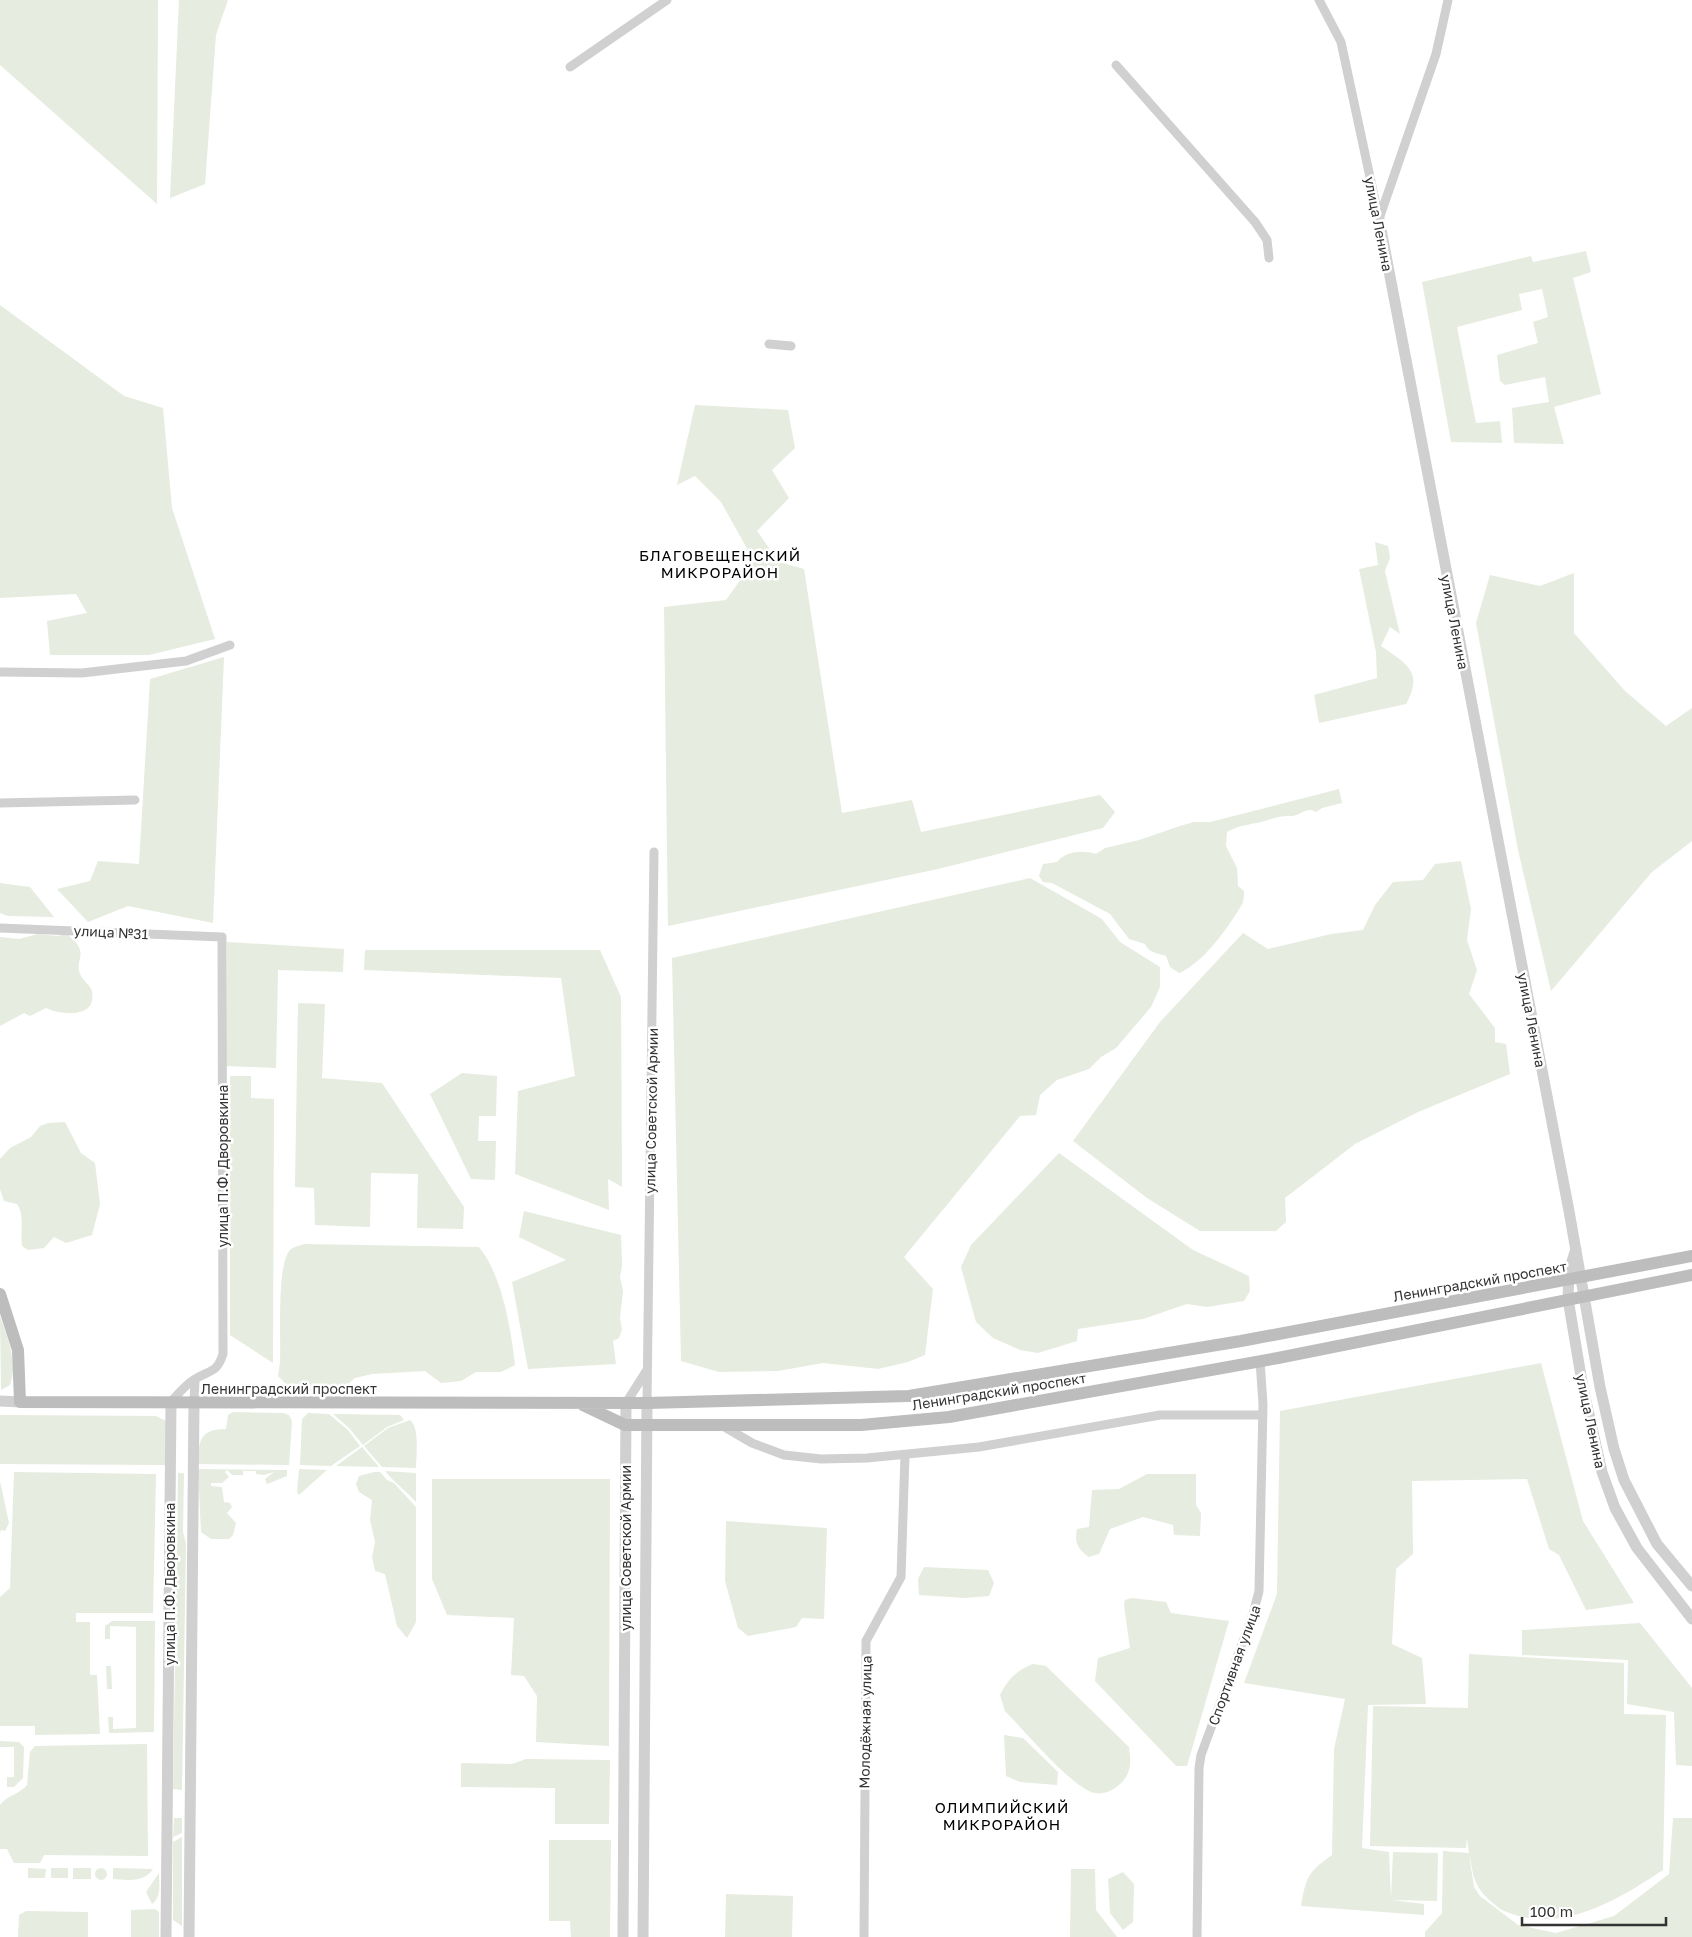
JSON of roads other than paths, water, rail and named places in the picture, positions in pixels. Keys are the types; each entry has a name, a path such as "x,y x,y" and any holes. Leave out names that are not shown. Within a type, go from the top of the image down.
{"main road":[{"name":"Ленинградский проспект","path":"20,1402 647,1404 909,1396 1273,1335 1692,1256"},
{"name":"Ленинградский проспект","path":"578,1403 625,1424 646,1425 861,1425 949,1417 1278,1358 1692,1275"},
{"path":"0,1294 18,1350 20,1402"},
{"path":"1273,1335 1278,1358"}],"street":[{"path":"570,67 667,0"},
{"name":"улица Ленина","path":"1319,0 1341,42 1379,220 1576,1249 1600,1386 1614,1448 1624,1480 1658,1544 1692,1586"},
{"path":"1379,220 1436,54 1448,0"},
{"path":"1116,65 1255,222 1267,240 1269,258"},
{"path":"769,344 791,346"},
{"path":"0,672 82,673 186,661 230,645"},
{"path":"0,803 134,800"},
{"name":"улица Советской Армии","path":"643,1937 646,1732 646,1425 654,852"},
{"name":"улица №31","path":"0,928 222,937"},
{"name":"улица П.Ф. Дворовкина","path":"166,1937 171,1402 195,1380 212,1372 220,1365 223,1354 222,937"},
{"name":"улица Ленина","path":"1576,1249 1567,1280 1568,1300 1583,1388 1602,1472 1615,1508 1642,1555 1692,1619"},
{"name":"Спортивная улица","path":"1197,1937 1199,1768 1201,1755 1253,1614 1259,1591 1263,1415 1260,1361"},
{"name":"улица Советской Армии","path":"624,1937 625,1424 626,1403 647,1370"},
{"name":"улица П.Ф. Дворовкина","path":"189,1937 195,1380"},
{"name":"Ленинградский проспект","path":"0,1402 20,1402"},
{"path":"720,1425 752,1444 784,1455 821,1458 905,1456 979,1447 1160,1415 1263,1415"},
{"name":"Молодёжная улица","path":"864,1937 866,1641 901,1577 905,1456"},
{"path":"1642,1555 1658,1544"},
{"path":"624,1732 646,1732"},
{"path":"168,1798 190,1799"}],"district":[{"name":"БЛАГОВЕЩЕНСКИЙ МИКРОРАЙОН","path":"720,564"},
{"name":"ОЛИМПИЙСКИЙ МИКРОРАЙОН","path":"1002,1816"}]}
